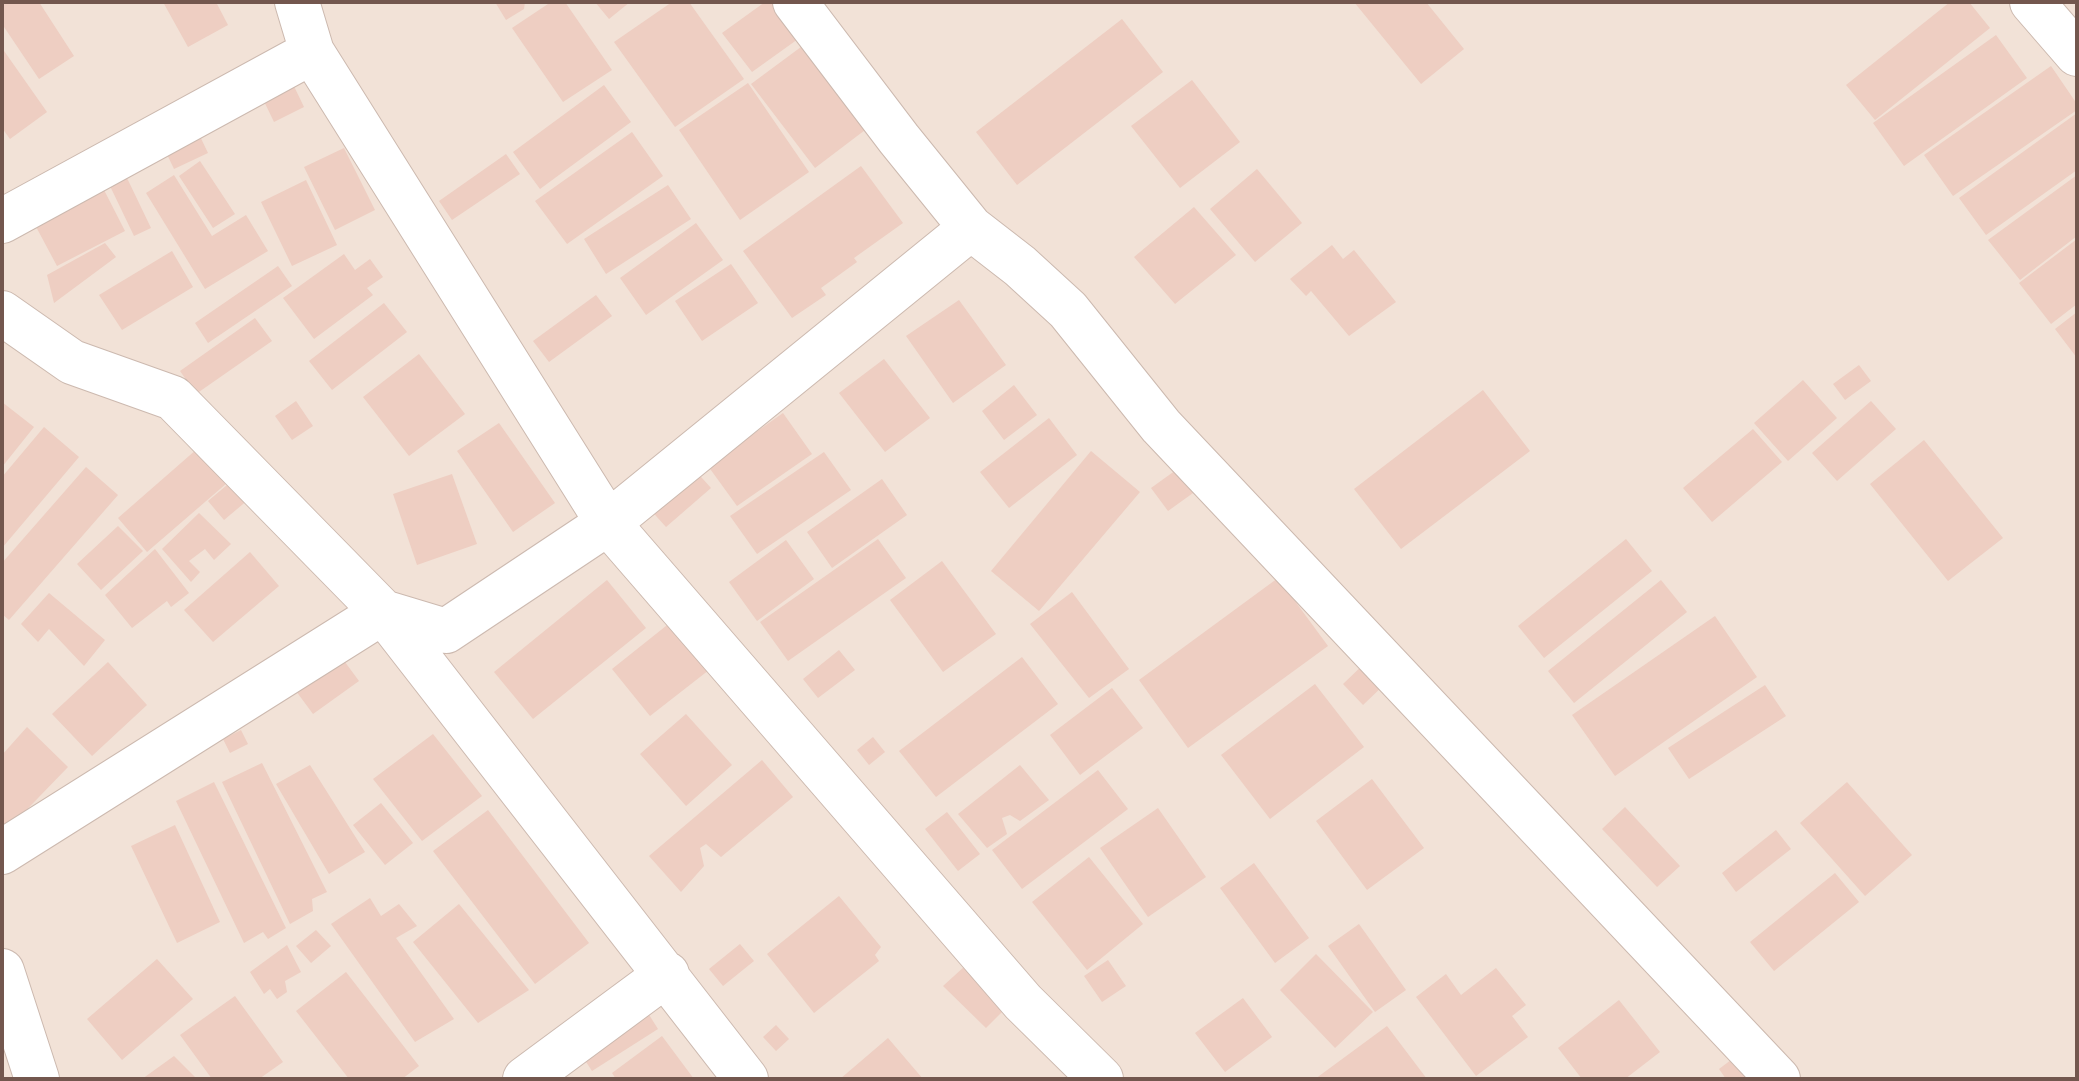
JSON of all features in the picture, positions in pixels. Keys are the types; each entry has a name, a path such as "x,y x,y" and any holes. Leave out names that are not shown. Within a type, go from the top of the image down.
{"street":[{"path":"297,2 312,52 608,523 1023,1002 1101,1079"},
{"path":"795,2 971,228 1020,266 1068,310 1161,426 1778,1079"},
{"path":"2032,2 2077,54"},
{"path":"2,221 312,52"},
{"path":"2,852 383,612 446,631 608,523 971,228"},
{"path":"2,313 72,362 173,398 383,612 746,1079"},
{"path":"2,971 37,1079"},
{"path":"525,1079 667,974"}],"shaded area":[{"path":"2,2 2077,2 2077,1079 2,1079"}],"building":[{"path":"2,2 39,2 74,56 39,79 2,24"},
{"path":"163,2 216,2 228,25 188,47"},
{"path":"495,2 525,2 524,9 506,20"},
{"path":"551,2 565,2 612,70 563,102 512,28"},
{"path":"595,2 630,2 609,19"},
{"path":"672,2 689,2 744,79 675,127 614,42"},
{"path":"765,2 782,2 805,34 752,72 722,33"},
{"path":"1354,2 1426,2 1464,49 1421,84"},
{"path":"1950,2 1969,2 1990,28 1875,120 1846,85"},
{"path":"1122,19 1163,72 1017,185 976,132"},
{"path":"1996,35 2027,78 1904,166 1873,123"},
{"path":"805,44 869,127 815,168 751,84"},
{"path":"2,48 47,112 10,139 2,128"},
{"path":"2051,66 2077,104 2077,110 1953,196 1924,155"},
{"path":"291,80 304,107 274,122 261,95"},
{"path":"1192,80 1240,142 1180,188 1131,126"},
{"path":"748,83 809,172 740,220 679,130"},
{"path":"604,85 631,122 540,189 513,152"},
{"path":"2077,113 2077,170 1986,235 1959,198"},
{"path":"197,130 208,153 174,169 163,146"},
{"path":"632,132 663,176 567,244 535,201"},
{"path":"344,148 375,210 335,230 304,167"},
{"path":"506,154 520,174 452,220 439,201"},
{"path":"200,161 235,214 213,228 179,176"},
{"path":"861,166 903,223 854,258 857,262 821,288 826,295 792,318 743,251"},
{"path":"1257,169 1302,223 1255,262 1210,209"},
{"path":"174,175 212,236 246,215 268,251 205,289 146,193"},
{"path":"2077,175 2077,236 2020,280 1988,240"},
{"path":"127,178 151,228 134,236 110,186"},
{"path":"306,180 337,245 292,266 261,202"},
{"path":"668,185 691,219 606,274 584,239"},
{"path":"103,188 125,231 57,266 34,223"},
{"path":"1194,207 1236,255 1175,304 1134,257"},
{"path":"696,223 723,260 646,315 620,278"},
{"path":"2077,239 2077,304 2051,324 2019,283"},
{"path":"105,243 116,257 54,303 47,275"},
{"path":"1332,245 1343,259 1354,250 1396,302 1349,336 1311,291 1306,296 1290,279"},
{"path":"172,251 193,287 122,330 99,295"},
{"path":"344,254 355,270 370,259 383,277 367,288 373,295 314,339 283,298"},
{"path":"731,264 758,303 702,341 675,301"},
{"path":"278,266 292,286 208,343 195,323"},
{"path":"596,295 612,316 549,362 533,341"},
{"path":"959,300 1006,365 953,403 906,336"},
{"path":"384,303 407,332 332,390 309,361"},
{"path":"2077,312 2077,358 2055,329"},
{"path":"255,318 272,341 196,394 180,371"},
{"path":"419,354 465,414 409,456 363,397"},
{"path":"884,359 930,418 885,452 839,393"},
{"path":"1859,365 1871,381 1845,400 1833,384"},
{"path":"1803,380 1837,418 1788,461 1754,423"},
{"path":"1014,385 1037,415 1004,440 982,411"},
{"path":"1483,390 1530,451 1401,549 1354,489"},
{"path":"296,401 313,426 292,440 275,416"},
{"path":"1871,401 1896,429 1837,481 1812,453"},
{"path":"2,402 34,427 2,467"},
{"path":"783,413 812,454 737,506 708,466"},
{"path":"1049,418 1077,455 1009,508 980,472"},
{"path":"499,423 555,503 513,532 457,451"},
{"path":"44,427 79,457 2,548 2,477"},
{"path":"1753,429 1782,462 1712,522 1683,488"},
{"path":"1924,440 2003,538 1948,581 1870,484"},
{"path":"197,449 227,483 147,552 118,518"},
{"path":"1091,451 1140,492 1039,611 991,571"},
{"path":"824,452 851,490 757,554 730,516"},
{"path":"1183,465 1200,488 1168,511 1151,488"},
{"path":"86,467 118,495 9,620 2,614 2,563"},
{"path":"693,468 711,488 666,527 648,507"},
{"path":"452,474 477,544 417,565 393,494"},
{"path":"882,479 907,515 832,568 807,532"},
{"path":"233,480 249,499 224,520 208,501"},
{"path":"199,513 231,544 214,560 205,549 189,561 200,572 191,582 162,549"},
{"path":"118,526 143,551 101,590 77,564"},
{"path":"878,539 906,578 788,661 760,622"},
{"path":"1626,539 1652,571 1544,658 1518,626"},
{"path":"786,540 814,579 757,621 729,582"},
{"path":"155,549 189,593 171,607 167,601 132,628 105,595"},
{"path":"250,552 279,586 213,642 184,610"},
{"path":"942,561 996,634 943,672 890,600"},
{"path":"1278,578 1328,646 1188,748 1139,680"},
{"path":"607,580 646,628 533,719 494,672"},
{"path":"1661,580 1687,612 1574,703 1548,671"},
{"path":"1072,592 1129,669 1089,698 1030,624"},
{"path":"49,593 105,640 84,666 49,629 38,642 21,624"},
{"path":"1715,616 1757,677 1615,776 1572,715"},
{"path":"671,622 709,670 650,716 612,669"},
{"path":"839,650 855,670 818,698 803,679"},
{"path":"1022,657 1058,704 936,797 899,751"},
{"path":"342,658 359,681 313,714 296,691"},
{"path":"108,662 147,705 92,756 52,714"},
{"path":"1366,662 1386,683 1363,705 1343,684"},
{"path":"1315,684 1364,747 1270,819 1221,755"},
{"path":"1765,685 1786,716 1689,779 1668,748"},
{"path":"1112,688 1143,728 1080,775 1050,735"},
{"path":"686,714 732,765 686,806 640,754"},
{"path":"27,727 68,767 8,829 2,822 2,755"},
{"path":"241,730 248,744 230,753 223,739"},
{"path":"433,734 482,796 422,841 373,779"},
{"path":"873,737 885,752 869,765 857,750"},
{"path":"762,760 793,797 721,857 706,844 700,848 704,866 681,892 649,856"},
{"path":"262,763 327,892 312,899 313,911 290,924 222,782"},
{"path":"310,765 365,852 329,874 276,784"},
{"path":"1020,765 1049,800 1020,821 1010,815 1002,818 1007,834 987,848 958,814"},
{"path":"1098,770 1128,809 1022,889 992,850"},
{"path":"1372,779 1424,848 1367,890 1316,821"},
{"path":"214,782 286,928 268,939 263,932 244,943 176,801"},
{"path":"1847,782 1912,855 1865,896 1800,823"},
{"path":"381,803 413,843 385,865 353,825"},
{"path":"1625,807 1680,866 1657,887 1602,829"},
{"path":"1158,808 1206,877 1148,917 1100,848"},
{"path":"488,810 589,943 535,984 433,851"},
{"path":"947,812 980,854 958,871 925,829"},
{"path":"175,825 220,922 177,943 131,846"},
{"path":"1776,830 1791,849 1736,892 1722,873"},
{"path":"1089,857 1143,924 1087,970 1032,902"},
{"path":"1254,863 1309,938 1275,963 1220,888"},
{"path":"1835,873 1859,902 1774,971 1750,942"},
{"path":"839,896 881,947 875,955 879,961 814,1013 767,954"},
{"path":"370,898 381,916 399,904 417,926 396,938 454,1019 415,1042 331,924"},
{"path":"459,904 529,990 478,1023 413,942"},
{"path":"1359,924 1406,990 1375,1012 1328,946"},
{"path":"316,930 331,946 311,963 296,946"},
{"path":"740,944 754,961 723,986 709,969"},
{"path":"287,945 301,972 285,981 287,992 277,999 270,989 264,994 250,972"},
{"path":"1316,954 1373,1012 1335,1048 1280,990"},
{"path":"157,959 193,999 122,1060 87,1019"},
{"path":"1108,960 1126,986 1102,1002 1084,976"},
{"path":"965,966 1007,1007 986,1028 943,986"},
{"path":"1496,968 1526,1005 1512,1016 1528,1037 1476,1076 1416,997 1446,974 1461,995"},
{"path":"346,972 419,1066 402,1079 349,1079 296,1011"},
{"path":"235,996 283,1062 259,1079 212,1079 180,1035"},
{"path":"1243,998 1272,1037 1225,1072 1195,1033"},
{"path":"1619,1000 1660,1052 1625,1079 1582,1079 1558,1048"},
{"path":"641,1002 658,1029 592,1071 575,1045"},
{"path":"776,1025 789,1039 776,1051 763,1037"},
{"path":"1387,1026 1427,1079 1315,1079"},
{"path":"662,1036 694,1079 616,1079 612,1073"},
{"path":"888,1038 923,1079 840,1079"},
{"path":"174,1056 197,1079 142,1079"},
{"path":"1735,1057 1752,1079 1726,1079 1719,1069"}]}
